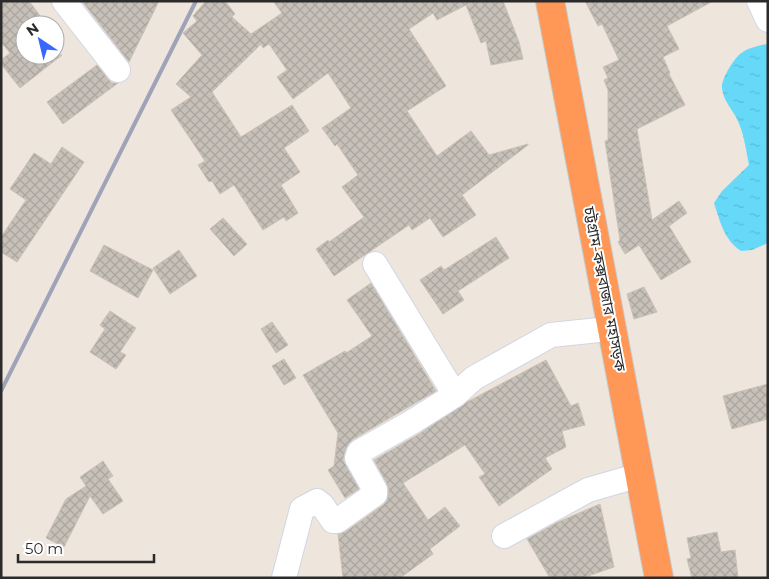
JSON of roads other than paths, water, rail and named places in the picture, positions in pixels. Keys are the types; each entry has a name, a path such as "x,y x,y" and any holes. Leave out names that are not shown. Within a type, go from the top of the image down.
{"highway":[{"path":"533,1 599,330 626,479 640,578"},
{"name":"চট্টগ্রাম-কক্সবাজার মহাসড়ক","path":"550,1 659,578"}],"street":[{"path":"64,1 118,70"},
{"path":"759,1 768,20"},
{"path":"375,264 455,395"},
{"path":"284,578 309,505 322,505 333,521 337,521 375,494 358,460 357,454 455,395 474,378 551,335 599,330"},
{"path":"504,536 588,490 626,479"}],"water":[{"path":"766,44 768,46 768,243 752,250 741,251 735,247 727,236 714,203 722,191 749,165 741,130 724,96 722,84 728,70 740,54 756,46"}],"railway":[{"path":"1,391 196,1"}]}
